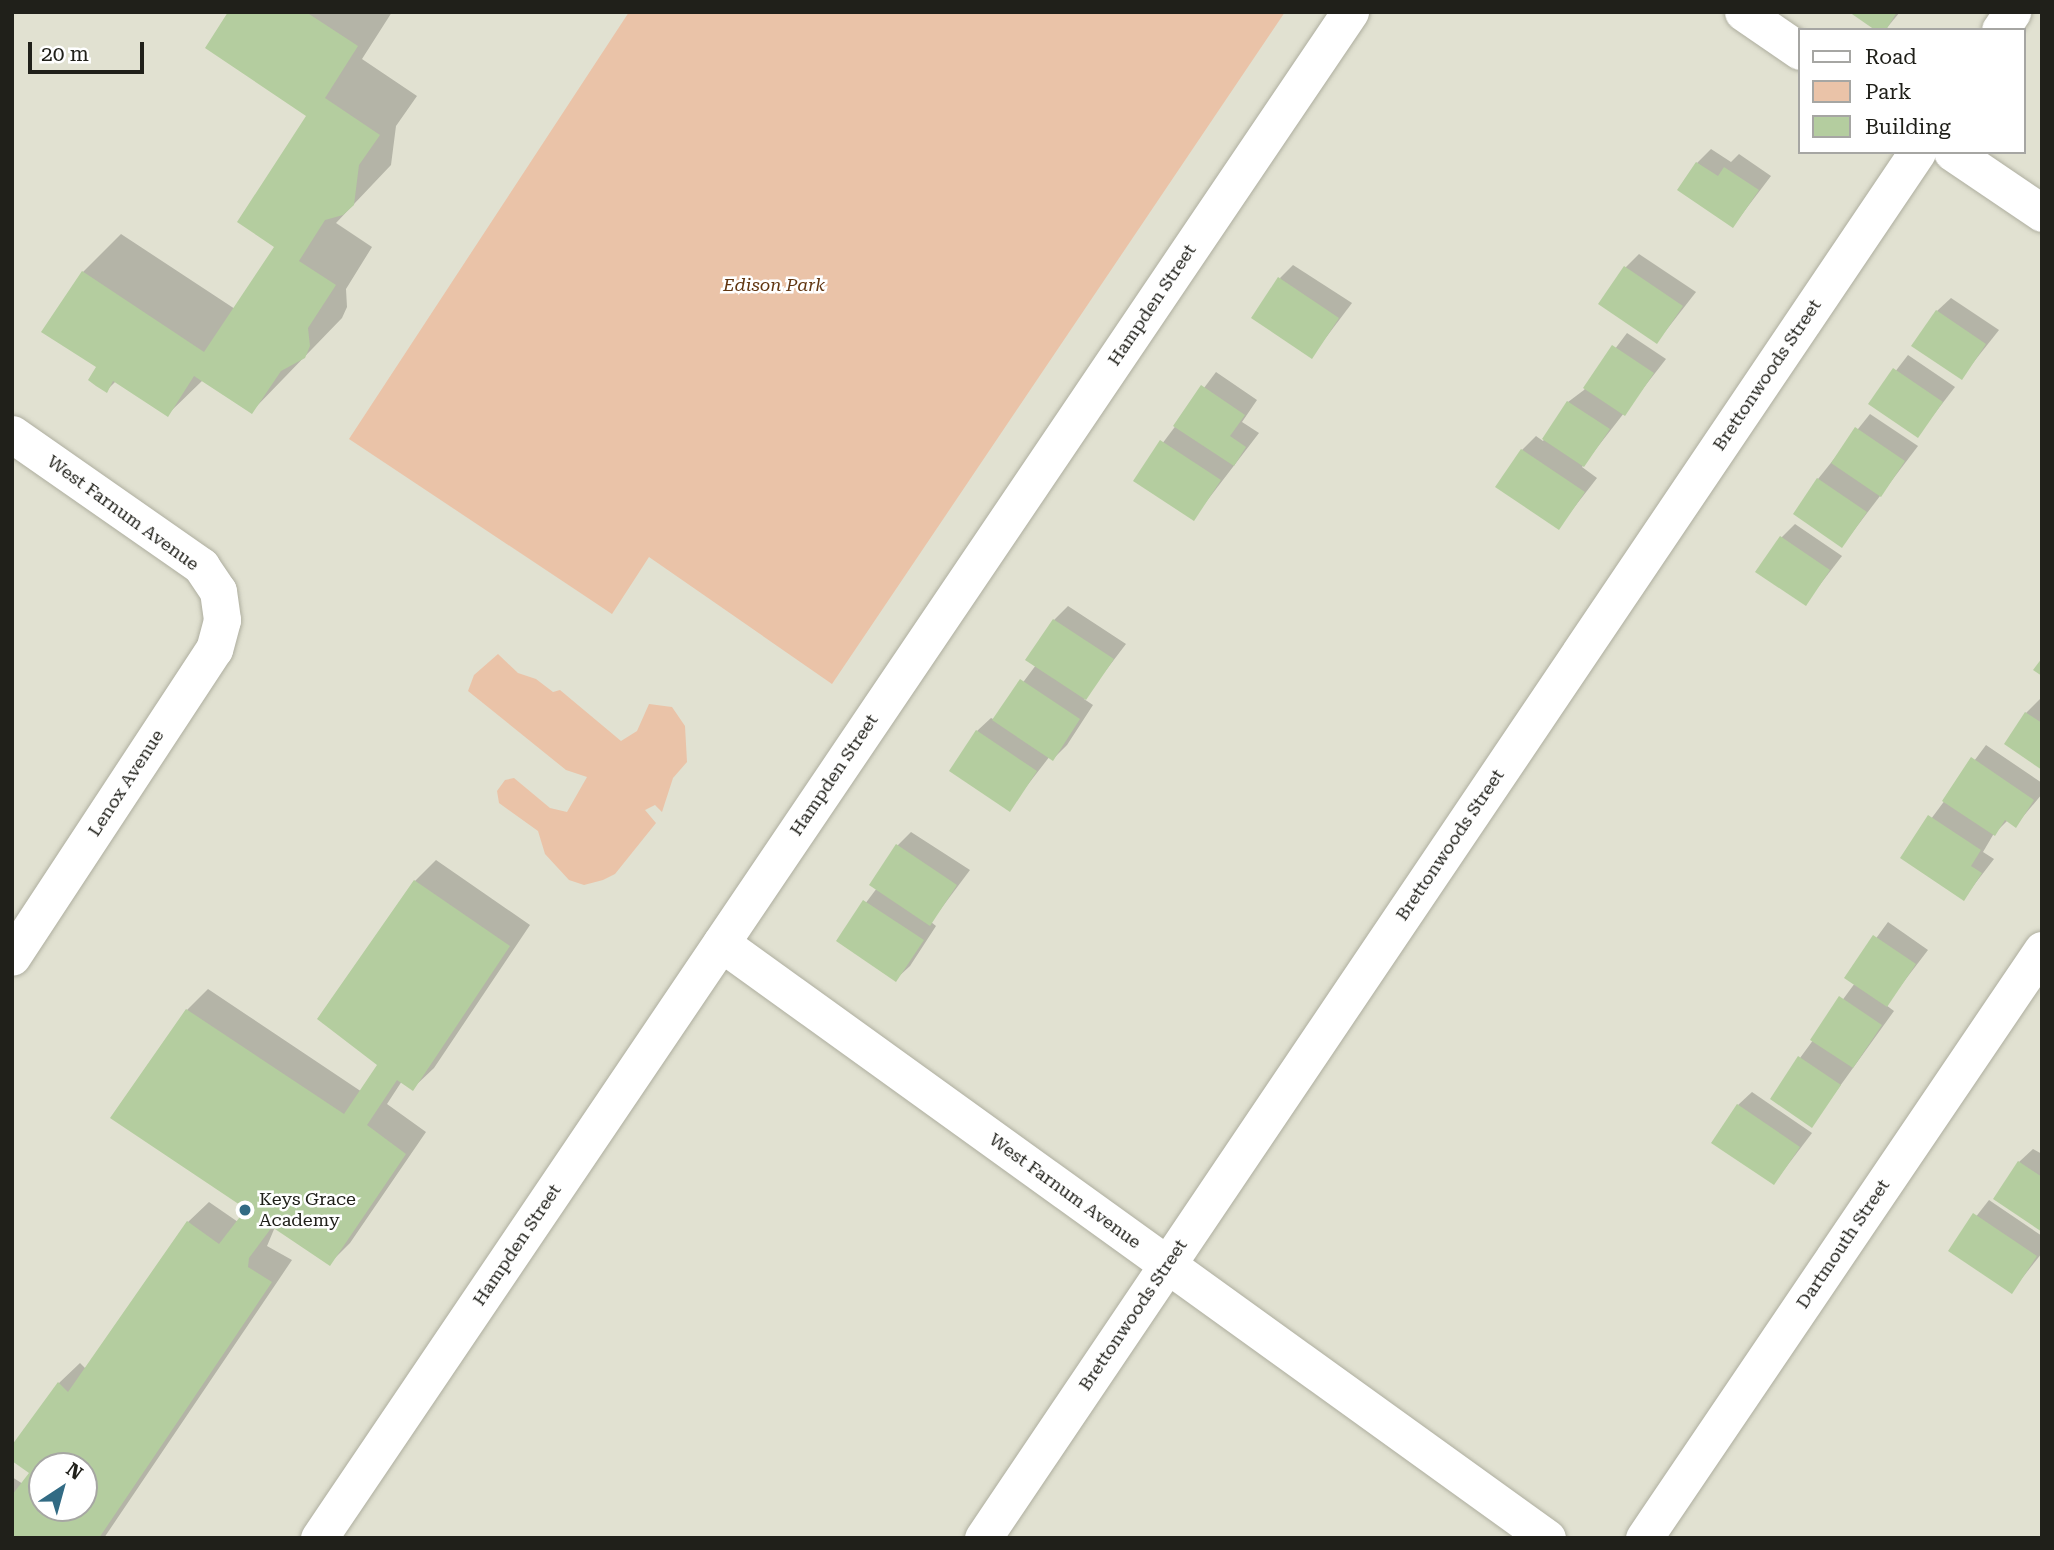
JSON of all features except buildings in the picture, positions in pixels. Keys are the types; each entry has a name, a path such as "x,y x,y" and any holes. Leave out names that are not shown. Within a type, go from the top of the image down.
{"street":[{"name":"Hampden Street","path":"319,1538 1350,12"},
{"path":"1744,12 1798,50"},
{"path":"2001,28 2012,12"},
{"name":"Brettonwoods Street","path":"983,1538 1916,154"},
{"path":"1955,154 2042,213"},
{"name":"West Farnum Avenue","path":"12,433 201,566 220,603"},
{"name":"Lenox Avenue","path":"12,957 214,649 221,629 220,603"},
{"name":"West Farnum Avenue","path":"721,943 1547,1538"},
{"name":"Dartmouth Street","path":"1644,1538 2042,950"}],"green space":[{"name":"Edison Park","path":"629,12 1285,12 832,684 649,557 612,614 349,439"},
{"path":"498,654 518,673 536,679 553,692 560,690 621,741 637,731 649,704 672,707 685,726 687,762 673,778 662,812 655,805 645,810 656,823 615,874 603,880 584,885 569,880 545,854 538,831 499,803 497,791 505,780 514,778 550,808 567,812 587,777 566,770 468,691 474,675"}],"place":[{"name":"Keys Grace Academy","path":"245,1210"}]}
